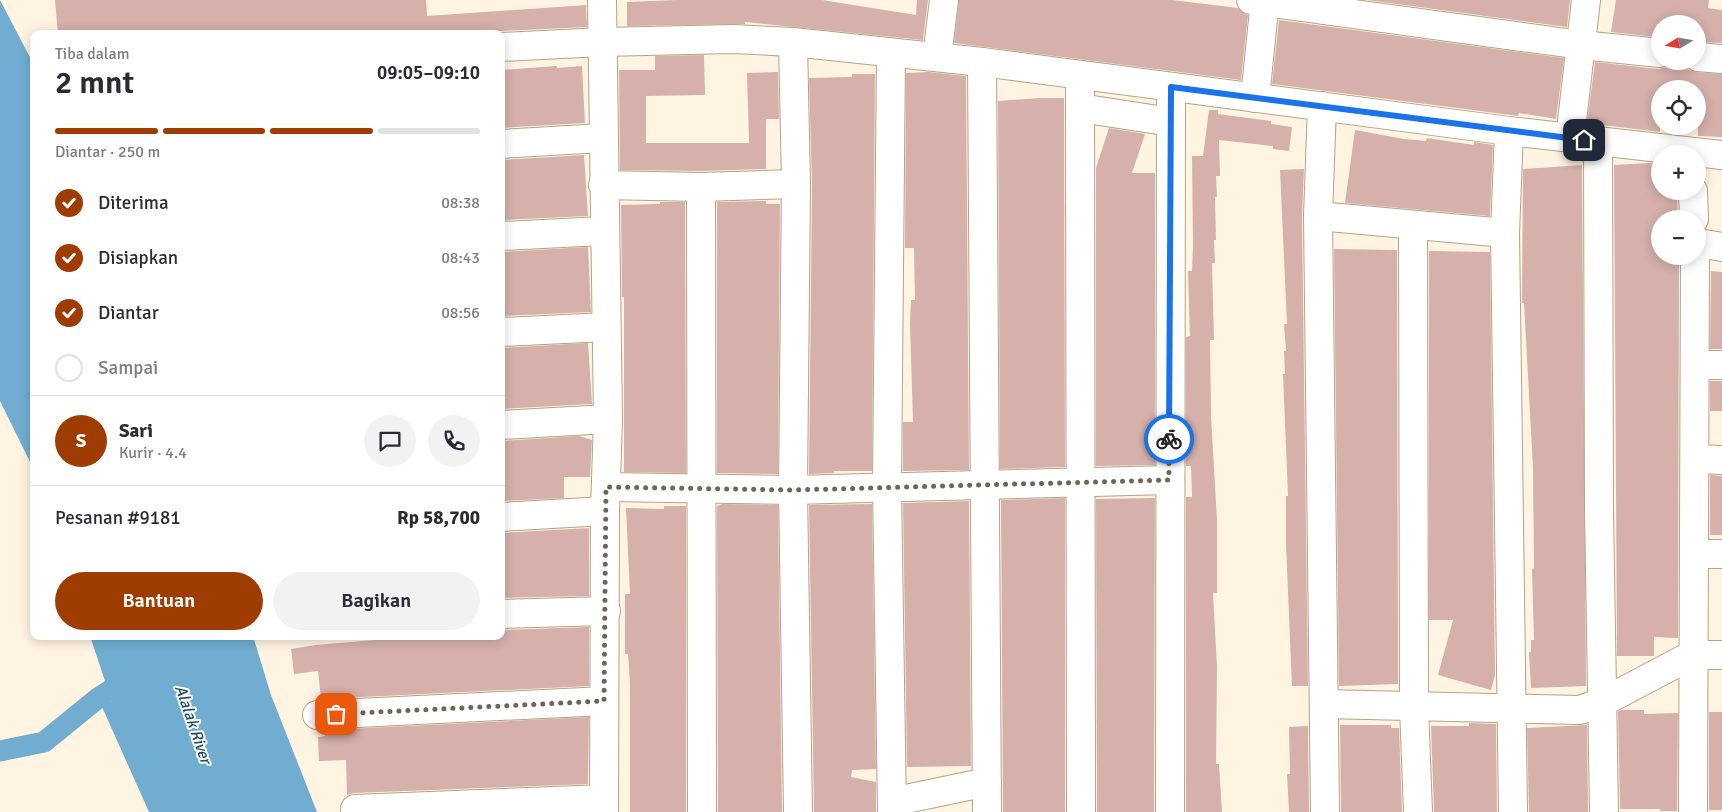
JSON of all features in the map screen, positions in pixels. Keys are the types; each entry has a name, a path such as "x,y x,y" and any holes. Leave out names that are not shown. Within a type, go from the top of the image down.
{"street":[{"path":"355,809 604,805 605,499 608,419 603,231 602,0"},
{"path":"936,57 944,0"},
{"path":"1255,98 1260,0 1581,45 1651,52"},
{"path":"1570,138 1586,0"},
{"path":"505,47 733,39 793,42 890,54 982,62 1651,148"},
{"path":"793,42 796,184 793,490 798,812"},
{"path":"890,54 887,487 892,807 987,782"},
{"path":"1706,57 1722,59"},
{"path":"982,62 987,812"},
{"path":"1080,75 1081,812"},
{"path":"1170,812 1171,87"},
{"path":"1322,106 1318,216 1325,812"},
{"path":"1080,108 1171,122"},
{"path":"1509,131 1505,233 1512,812"},
{"path":"505,144 602,138"},
{"path":"1598,141 1599,500 1604,812"},
{"path":"1706,154 1722,155"},
{"path":"603,184 701,187 796,184"},
{"path":"701,187 702,812"},
{"path":"1318,216 1505,233"},
{"path":"1414,226 1414,707 1418,812"},
{"path":"505,236 603,231"},
{"path":"1706,244 1722,247"},
{"path":"1693,812 1692,654 1695,554 1695,265"},
{"path":"505,332 606,326"},
{"path":"1695,365 1722,366"},
{"path":"505,425 608,419"},
{"path":"1695,459 1722,460"},
{"path":"505,516 605,499 702,489 793,490 1169,480"},
{"path":"1695,554 1722,554"},
{"path":"505,614 606,610"},
{"path":"1324,704 1512,710 1580,710 1603,702 1692,654 1722,655"},
{"path":"317,715 604,701"}],"water":[{"path":"0,0 30,57 30,462 0,401"},
{"name":"Alalak River","path":"91,640 254,640 271,695 317,812 149,812 98,698 112,702"}],"building":[{"path":"55,0 426,0 427,16 586,5 587,27 505,31 58,30"},
{"path":"822,0 916,15 917,0 928,0 923,40 745,22 745,24 627,26 627,2"},
{"path":"959,0 1172,0 1238,8 1248,15 1241,80 954,43"},
{"path":"1367,0 1570,0 1567,27"},
{"path":"1616,0 1709,0 1708,8 1722,10 1722,43 1706,42 1706,15 1651,15 1651,37 1611,32"},
{"path":"1279,20 1564,58 1556,119 1519,113 1518,116 1272,84"},
{"path":"704,55 705,95 646,96 646,143 749,143 747,73 778,72 779,119 766,119 766,169 701,171 620,170 619,70 655,70 655,56"},
{"path":"1595,62 1651,68 1651,70 1689,70 1722,74 1722,137 1698,136 1706,135 1706,80 1651,80 1651,131 1587,123"},
{"path":"582,66 585,123 505,128 505,70"},
{"path":"929,72 966,76 969,470 903,471 903,422 913,422 910,324 911,300 915,300 914,248 905,248 906,73"},
{"path":"852,74 875,74 872,471 834,471 834,473 809,474 812,184 809,78 852,77"},
{"path":"1064,98 1065,467 1000,469 998,101"},
{"path":"1209,110 1218,110 1218,114 1271,121 1271,124 1292,127 1289,151 1273,149 1273,146 1219,140 1220,176 1216,176 1215,263 1212,263 1214,340 1210,340 1211,416 1217,520 1217,593 1213,593 1217,667 1216,764 1219,764 1222,812 1186,812 1186,497 1192,497 1191,466 1186,466 1186,337 1190,336 1188,271 1192,271 1193,246 1192,156 1203,156"},
{"path":"1109,128 1145,134 1132,173 1155,173 1155,465 1096,466 1096,168"},
{"path":"1355,130 1404,139 1426,141 1427,138 1474,145 1474,142 1493,145 1490,216 1345,203"},
{"path":"584,155 588,216 505,220 505,160"},
{"path":"1651,163 1651,200 1677,200 1678,210 1651,210 1651,265 1679,265 1678,638 1654,637 1654,656 1617,656 1614,165"},
{"path":"1582,165 1586,686 1531,688 1529,652 1531,652 1531,640 1534,640 1532,569 1534,568 1533,468 1524,303 1522,303 1523,169"},
{"path":"1304,169 1302,216 1308,686 1292,686 1286,545 1286,496 1288,496 1283,374 1285,374 1284,351 1286,351 1284,324 1287,324 1280,170"},
{"path":"766,201 766,204 780,204 778,474 717,473 717,202"},
{"path":"660,202 685,202 686,473 624,472 624,297 622,297 621,205 660,204"},
{"path":"588,247 591,312 505,316 505,252"},
{"path":"1334,249 1397,250 1398,684 1339,686"},
{"path":"1429,251 1490,252 1495,675 1491,690 1438,675 1453,620 1429,620"},
{"path":"1711,271 1722,272 1722,349 1710,349"},
{"path":"588,343 592,404 505,409 505,348"},
{"path":"1710,381 1722,381 1722,411 1710,411"},
{"path":"579,436 592,440 590,477 564,477 564,498 505,501 505,441"},
{"path":"1710,475 1722,476 1722,535 1710,535"},
{"path":"1065,498 1065,812 1003,812 1001,500"},
{"path":"1155,498 1154,812 1097,812 1096,499"},
{"path":"969,501 971,766 907,767 903,503"},
{"path":"722,504 778,505 782,812 718,812 717,506"},
{"path":"872,504 876,769 852,770 851,777 876,782 876,812 814,812 809,505"},
{"path":"664,506 686,506 686,812 630,812 630,683 628,654 625,654 625,594 630,594 626,508 664,509"},
{"path":"589,528 589,596 505,598 505,533"},
{"path":"589,627 589,686 321,699 318,671 294,674 291,649 375,640 505,640 505,630"},
{"path":"1620,710 1644,710 1644,714 1678,713 1677,811 1620,809 1618,712"},
{"path":"1709,712 1722,712 1722,810 1709,810"},
{"path":"589,717 588,784 354,793 347,795 346,760 319,761 318,737 325,736 325,730"},
{"path":"1469,723 1496,724 1497,812 1434,812 1431,726 1469,726"},
{"path":"1340,725 1391,725 1391,728 1399,728 1402,812 1341,812"},
{"path":"1587,725 1588,812 1529,812 1527,728"},
{"path":"1308,726 1309,812 1289,812 1287,774 1290,774 1289,727"}],"waterway":[{"path":"0,751 44,742 98,698 132,676"}],"way so far":[{"path":"336,714 604,701 606,487 793,490 1169,480 1169,439"}],"route":[{"path":"1169,439 1171,87 1584,140"}]}
